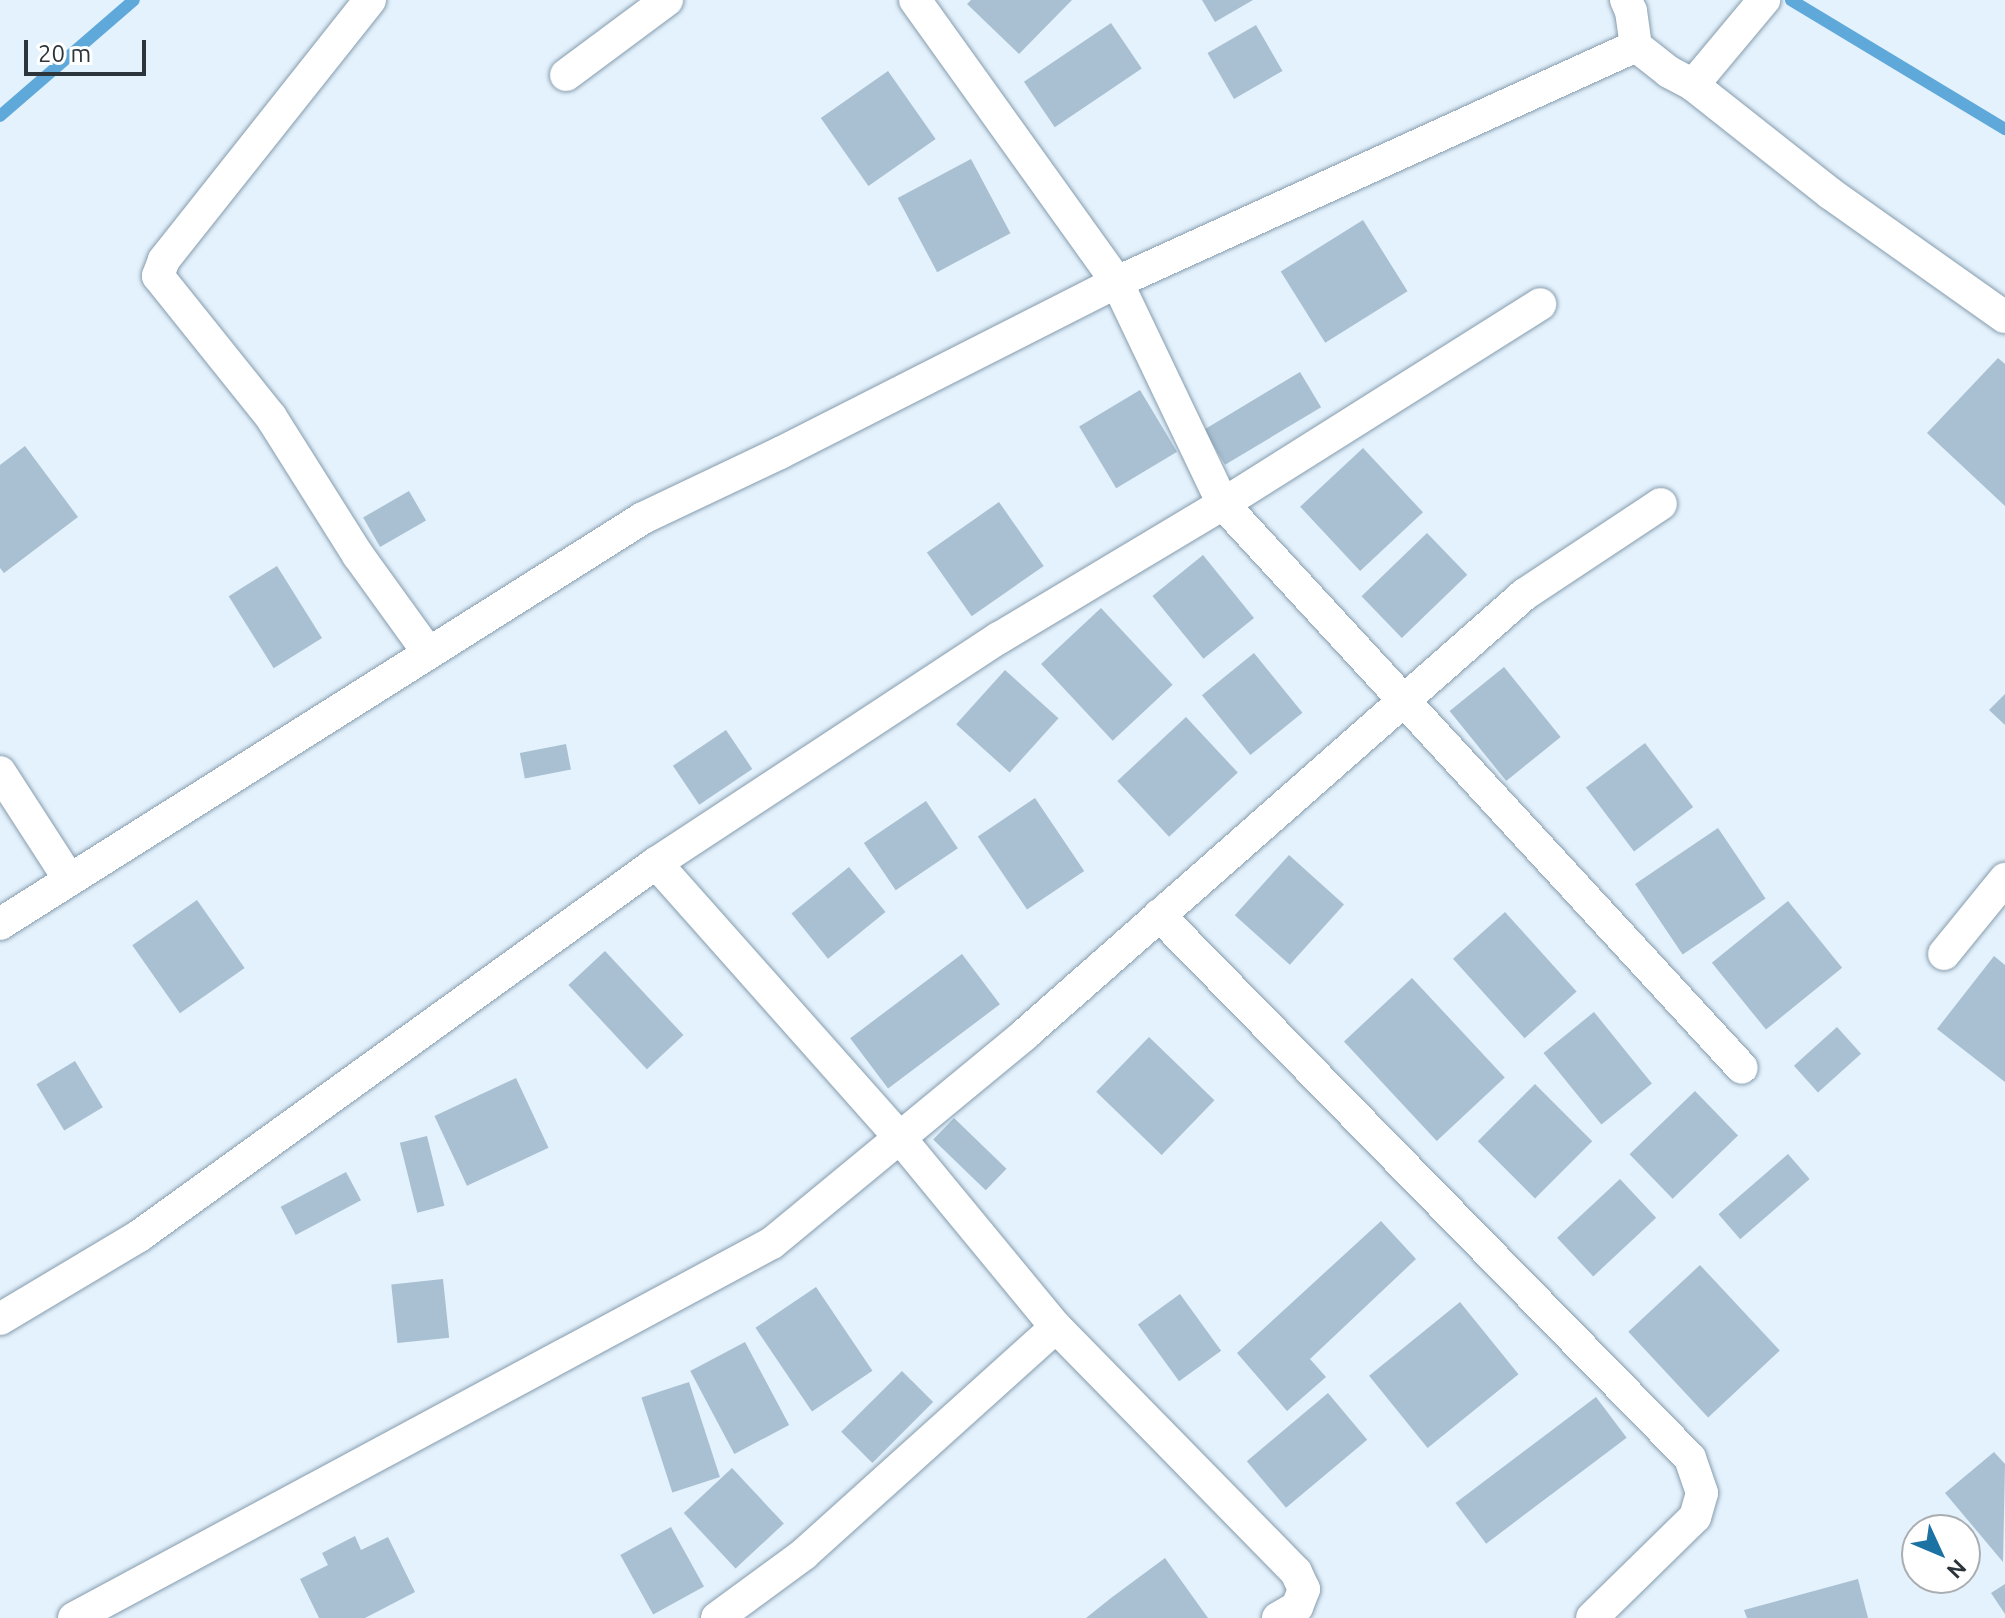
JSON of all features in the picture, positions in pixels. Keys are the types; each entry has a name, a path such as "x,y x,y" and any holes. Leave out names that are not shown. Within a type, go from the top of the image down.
{"street":[{"path":"370,0 164,260 158,276 271,417 358,555 428,652"},
{"path":"566,75 667,0"},
{"path":"916,0 1117,282 1223,504 1742,1068"},
{"path":"1626,0 1631,11 1636,46 1669,72 1693,85 1831,194 2005,317"},
{"path":"1693,85 1764,0"},
{"path":"0,924 643,518 780,453 1117,282 1636,46"},
{"path":"0,1319 139,1236 656,863 999,638 1223,504 1540,304"},
{"path":"74,1618 772,1243 1024,1035 1525,594 1661,504"},
{"path":"0,772 69,879"},
{"path":"656,863 900,1138 1056,1327 1296,1572 1304,1589 1297,1607 1278,1618"},
{"path":"1944,954 2005,879"},
{"path":"1159,915 1690,1458 1702,1493 1695,1517 1592,1618"},
{"path":"717,1618 804,1554 1056,1327"}],"building":[{"path":"971,0 1072,0 1019,54 967,4"},
{"path":"1202,0 1253,0 1215,22"},
{"path":"1111,23 1142,69 1055,127 1024,82"},
{"path":"1256,25 1282,71 1234,99 1208,53"},
{"path":"888,71 936,139 868,186 821,118"},
{"path":"971,159 1010,233 937,272 898,198"},
{"path":"1363,220 1408,291 1325,343 1281,271"},
{"path":"1998,358 2005,364 2005,506 1927,433"},
{"path":"1300,372 1321,407 1225,465 1204,430"},
{"path":"1140,390 1177,452 1116,488 1079,427"},
{"path":"25,446 78,517 4,573 0,568 0,465"},
{"path":"1363,448 1423,512 1360,571 1300,507"},
{"path":"409,491 426,520 380,547 363,518"},
{"path":"999,502 1044,566 972,616 927,552"},
{"path":"1427,533 1467,575 1402,638 1362,596"},
{"path":"1203,555 1254,618 1203,659 1152,596"},
{"path":"277,566 322,638 274,668 229,596"},
{"path":"1101,608 1173,685 1113,741 1041,664"},
{"path":"1254,653 1302,713 1250,755 1202,695"},
{"path":"1504,667 1561,737 1506,781 1450,711"},
{"path":"1005,670 1059,718 1010,772 956,724"},
{"path":"2005,694 2005,725 1989,710"},
{"path":"1186,717 1238,773 1169,837 1117,781"},
{"path":"726,730 752,769 699,805 673,766"},
{"path":"1645,743 1693,807 1634,851 1586,788"},
{"path":"566,744 571,770 525,778 520,753"},
{"path":"1035,798 1084,871 1027,910 978,837"},
{"path":"926,801 958,848 896,890 864,843"},
{"path":"1718,828 1766,898 1683,954 1635,884"},
{"path":"1289,855 1344,905 1290,965 1235,915"},
{"path":"849,867 886,912 828,959 791,914"},
{"path":"197,900 245,968 180,1013 132,945"},
{"path":"1788,901 1842,968 1766,1030 1712,963"},
{"path":"1505,912 1577,992 1525,1038 1453,959"},
{"path":"605,951 683,1035 647,1069 568,985"},
{"path":"962,954 1000,1004 888,1089 850,1038"},
{"path":"1994,956 2005,965 2005,1082 1937,1029"},
{"path":"1412,978 1505,1077 1437,1141 1344,1041"},
{"path":"1594,1012 1652,1083 1601,1124 1543,1053"},
{"path":"1837,1027 1861,1054 1818,1093 1794,1066"},
{"path":"1149,1037 1214,1100 1162,1155 1096,1092"},
{"path":"75,1061 103,1107 64,1130 36,1084"},
{"path":"516,1078 549,1148 467,1186 434,1116"},
{"path":"1535,1084 1592,1141 1535,1199 1478,1141"},
{"path":"1695,1091 1738,1136 1673,1199 1630,1154"},
{"path":"954,1118 1007,1169 986,1190 933,1140"},
{"path":"427,1136 444,1206 417,1213 400,1143"},
{"path":"1788,1154 1810,1179 1740,1239 1719,1214"},
{"path":"346,1172 361,1200 296,1235 281,1207"},
{"path":"1620,1179 1656,1218 1593,1276 1557,1238"},
{"path":"1381,1221 1416,1259 1310,1359 1326,1377 1287,1411 1237,1353"},
{"path":"1700,1265 1780,1351 1708,1417 1628,1332"},
{"path":"443,1279 449,1338 397,1343 391,1284"},
{"path":"816,1287 872,1371 812,1412 755,1328"},
{"path":"1180,1294 1221,1351 1179,1381 1138,1325"},
{"path":"1460,1302 1519,1374 1428,1448 1369,1376"},
{"path":"745,1342 789,1425 734,1454 690,1371"},
{"path":"902,1371 933,1402 872,1463 841,1432"},
{"path":"689,1382 720,1477 672,1493 641,1397"},
{"path":"1328,1393 1367,1440 1286,1508 1247,1461"},
{"path":"1596,1397 1627,1438 1486,1544 1455,1503"},
{"path":"1994,1452 2005,1464 2003,1562 1981,1536 1981,1514 1963,1514 1945,1493"},
{"path":"732,1468 784,1524 736,1569 684,1513"},
{"path":"671,1527 704,1586 653,1615 620,1555"},
{"path":"355,1536 361,1550 388,1537 415,1592 365,1618 319,1618 300,1579 328,1565 322,1553"},
{"path":"1165,1558 1208,1618 1086,1618 1111,1598"},
{"path":"1858,1579 1868,1618 1747,1618 1744,1610"},
{"path":"2005,1584 2005,1614 1991,1593"}],"waterway":[{"path":"0,116 134,0"},
{"path":"1791,0 2005,129"}]}
